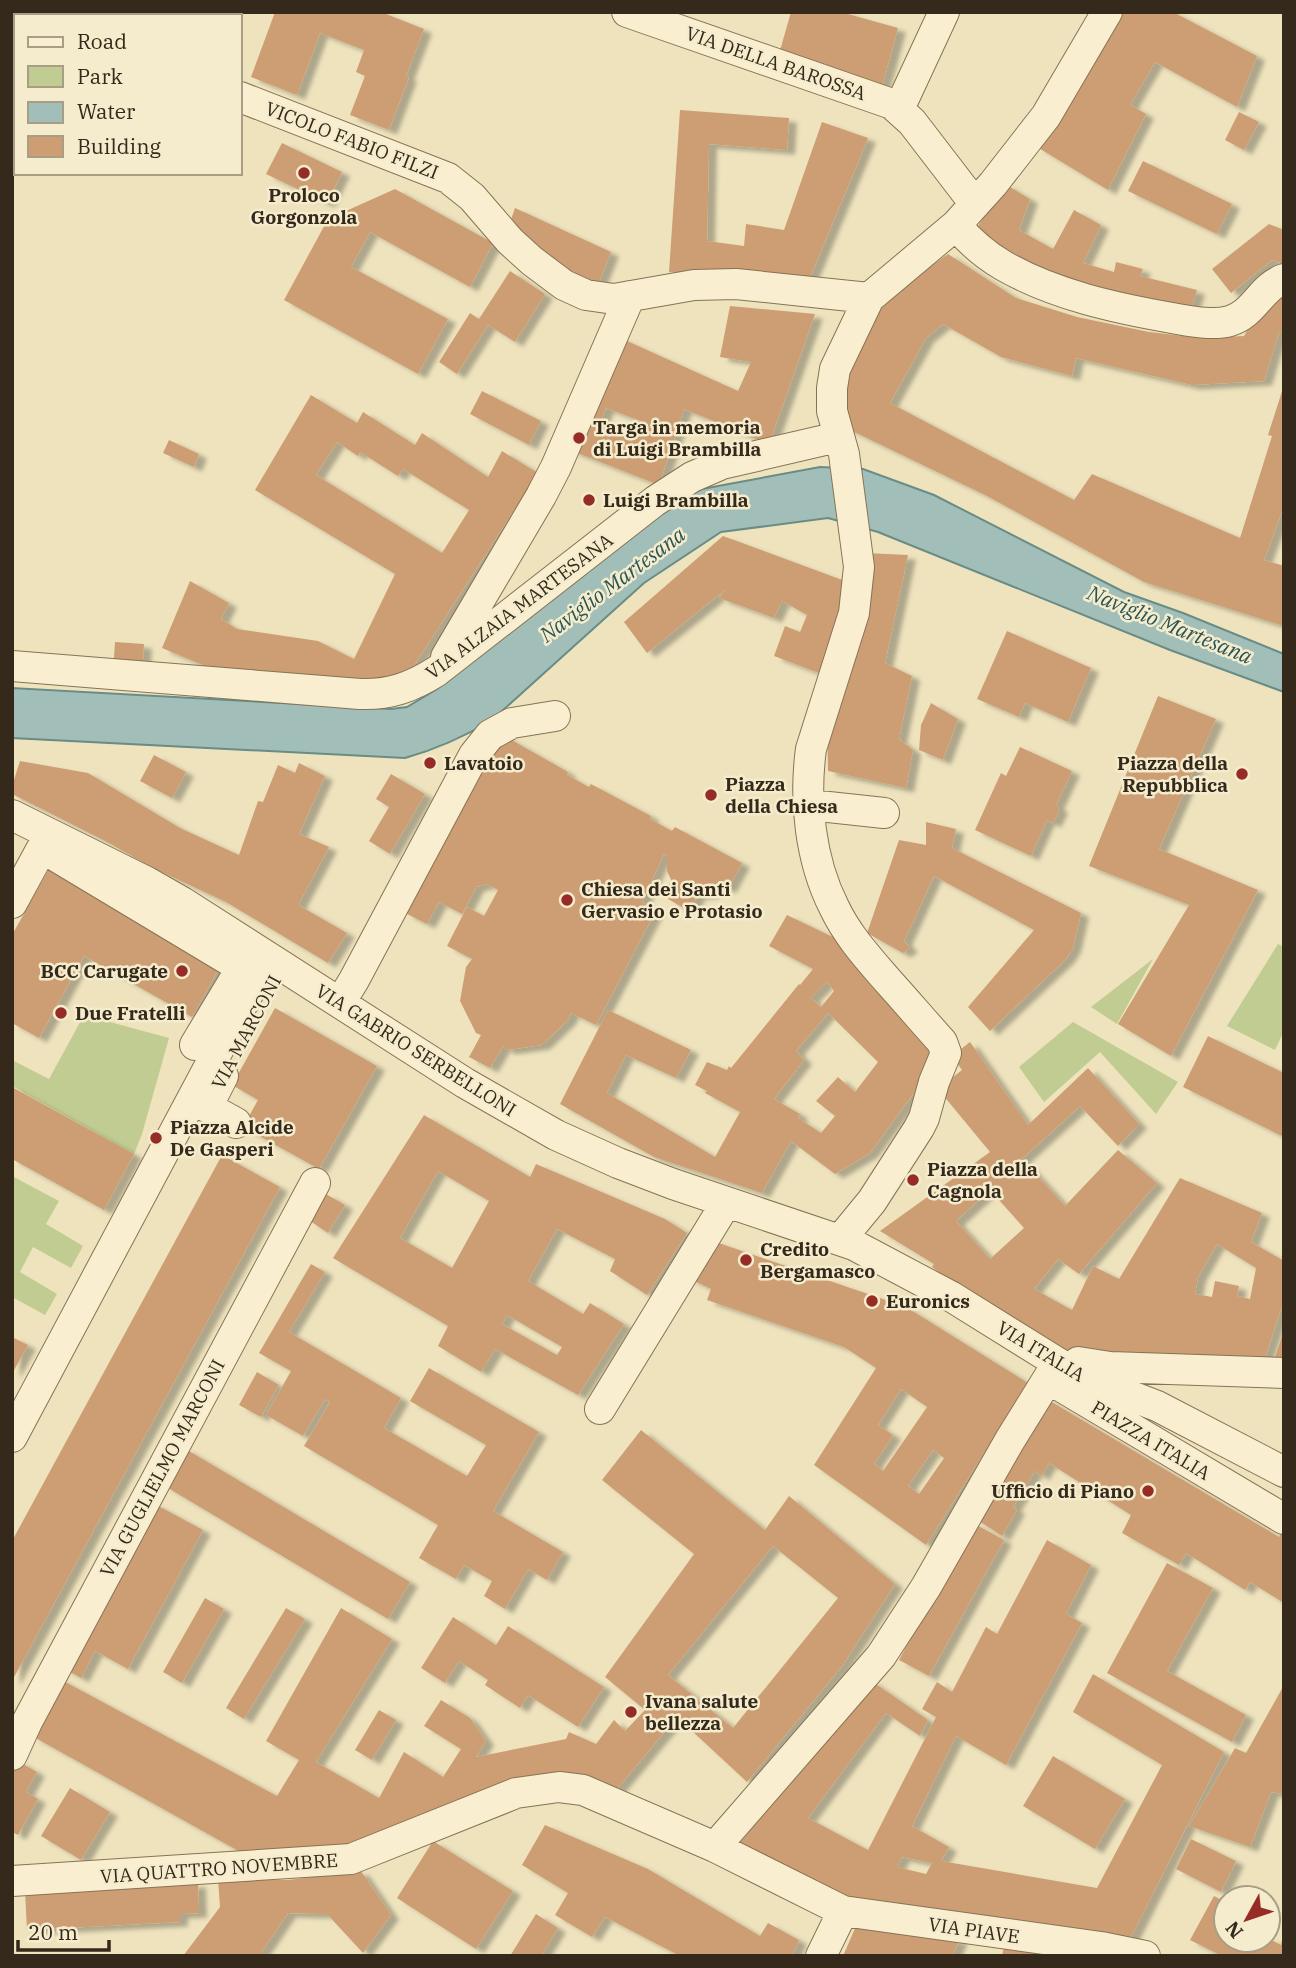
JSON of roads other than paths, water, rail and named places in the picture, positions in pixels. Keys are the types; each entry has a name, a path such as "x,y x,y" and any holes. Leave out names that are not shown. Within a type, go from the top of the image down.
{"street":[{"path":"944,12 892,105 912,122 965,215 974,245 1017,273 1080,297 1185,320 1216,323 1236,319 1253,307 1273,283 1284,279"},
{"path":"840,1240 872,1201 919,1128 946,1054 942,1042 868,958 834,908 813,842 809,769 811,749 854,612 859,556 842,451 832,411 835,369 869,298 965,215 1028,140 1058,96 1107,12"},
{"name":"VIA DELLA BAROSSA","path":"645,15 892,105"},
{"name":"VICOLO FABIO FILZI","path":"242,98 448,178 482,206 510,241 552,276 575,291 606,299 694,285 736,284 869,298"},
{"path":"437,671 556,467 629,296"},
{"name":"VIA ALZAIA MARTESANA","path":"12,666 369,694 396,691 416,684 437,671 655,501 692,477 730,462 842,451"},
{"path":"340,1003 474,755 490,735 512,723 555,716"},
{"path":"810,805 884,813"},
{"path":"12,875 25,821"},
{"name":"VIA GABRIO SERBELLONI","path":"25,821 172,897 465,1083 556,1135 618,1163 726,1203 840,1240"},
{"path":"12,903 42,848 257,976 12,1437"},
{"name":"VIA MARCONI","path":"236,1123 206,1107 281,964"},
{"path":"195,1045 243,966"},
{"path":"12,1402 168,1112"},
{"name":"VIA GUGLIELMO MARCONI","path":"12,1755 27,1721 315,1183"},
{"path":"600,1409 726,1203"},
{"name":"VIA ITALIA","path":"840,1240 952,1297 1024,1342 1053,1371 1079,1376 1167,1410 1284,1472"},
{"path":"1024,1342 1027,1335 1074,1362 1110,1367 1284,1373"},
{"path":"715,1847 881,1656 926,1587 1053,1371"},
{"name":"PIAZZA ITALIA","path":"1053,1371 1284,1519"},
{"name":"VIA QUATTRO NOVEMBRE","path":"12,1881 351,1859 516,1793 550,1787 583,1790 715,1847"},
{"name":"VIA PIAVE","path":"715,1847 843,1911 1145,1956"},
{"path":"821,1956 843,1911"}],"water":[{"name":"Naviglio Martesana","path":"820,467 863,469 934,495 1124,592 1284,654 1284,692 1170,650 878,532 828,518 721,532 644,583 492,720 450,742 405,758 12,738 12,688 391,709 407,707 437,689 659,511 679,499 702,489"}],"place":[{"name":"Proloco Gorgonzola","path":"304,173"},
{"name":"Targa in memoria di Luigi Brambilla","path":"579,438"},
{"name":"Luigi Brambilla","path":"589,500"},
{"name":"Lavatoio","path":"430,763"},
{"name":"Piazza della Repubblica","path":"1242,774"},
{"name":"Piazza della Chiesa","path":"711,795"},
{"name":"Chiesa dei Santi Gervasio e Protasio","path":"567,900"},
{"name":"BCC Carugate","path":"182,971"},
{"name":"Due Fratelli","path":"61,1013"},
{"name":"Piazza Alcide De Gasperi","path":"156,1138"},
{"name":"Piazza della Cagnola","path":"913,1180"},
{"name":"Credito Bergamasco","path":"746,1260"},
{"name":"Euronics","path":"872,1301"},
{"name":"Ufficio di Piano","path":"1148,1491"},
{"name":"Ivana salute bellezza","path":"631,1712"}]}
